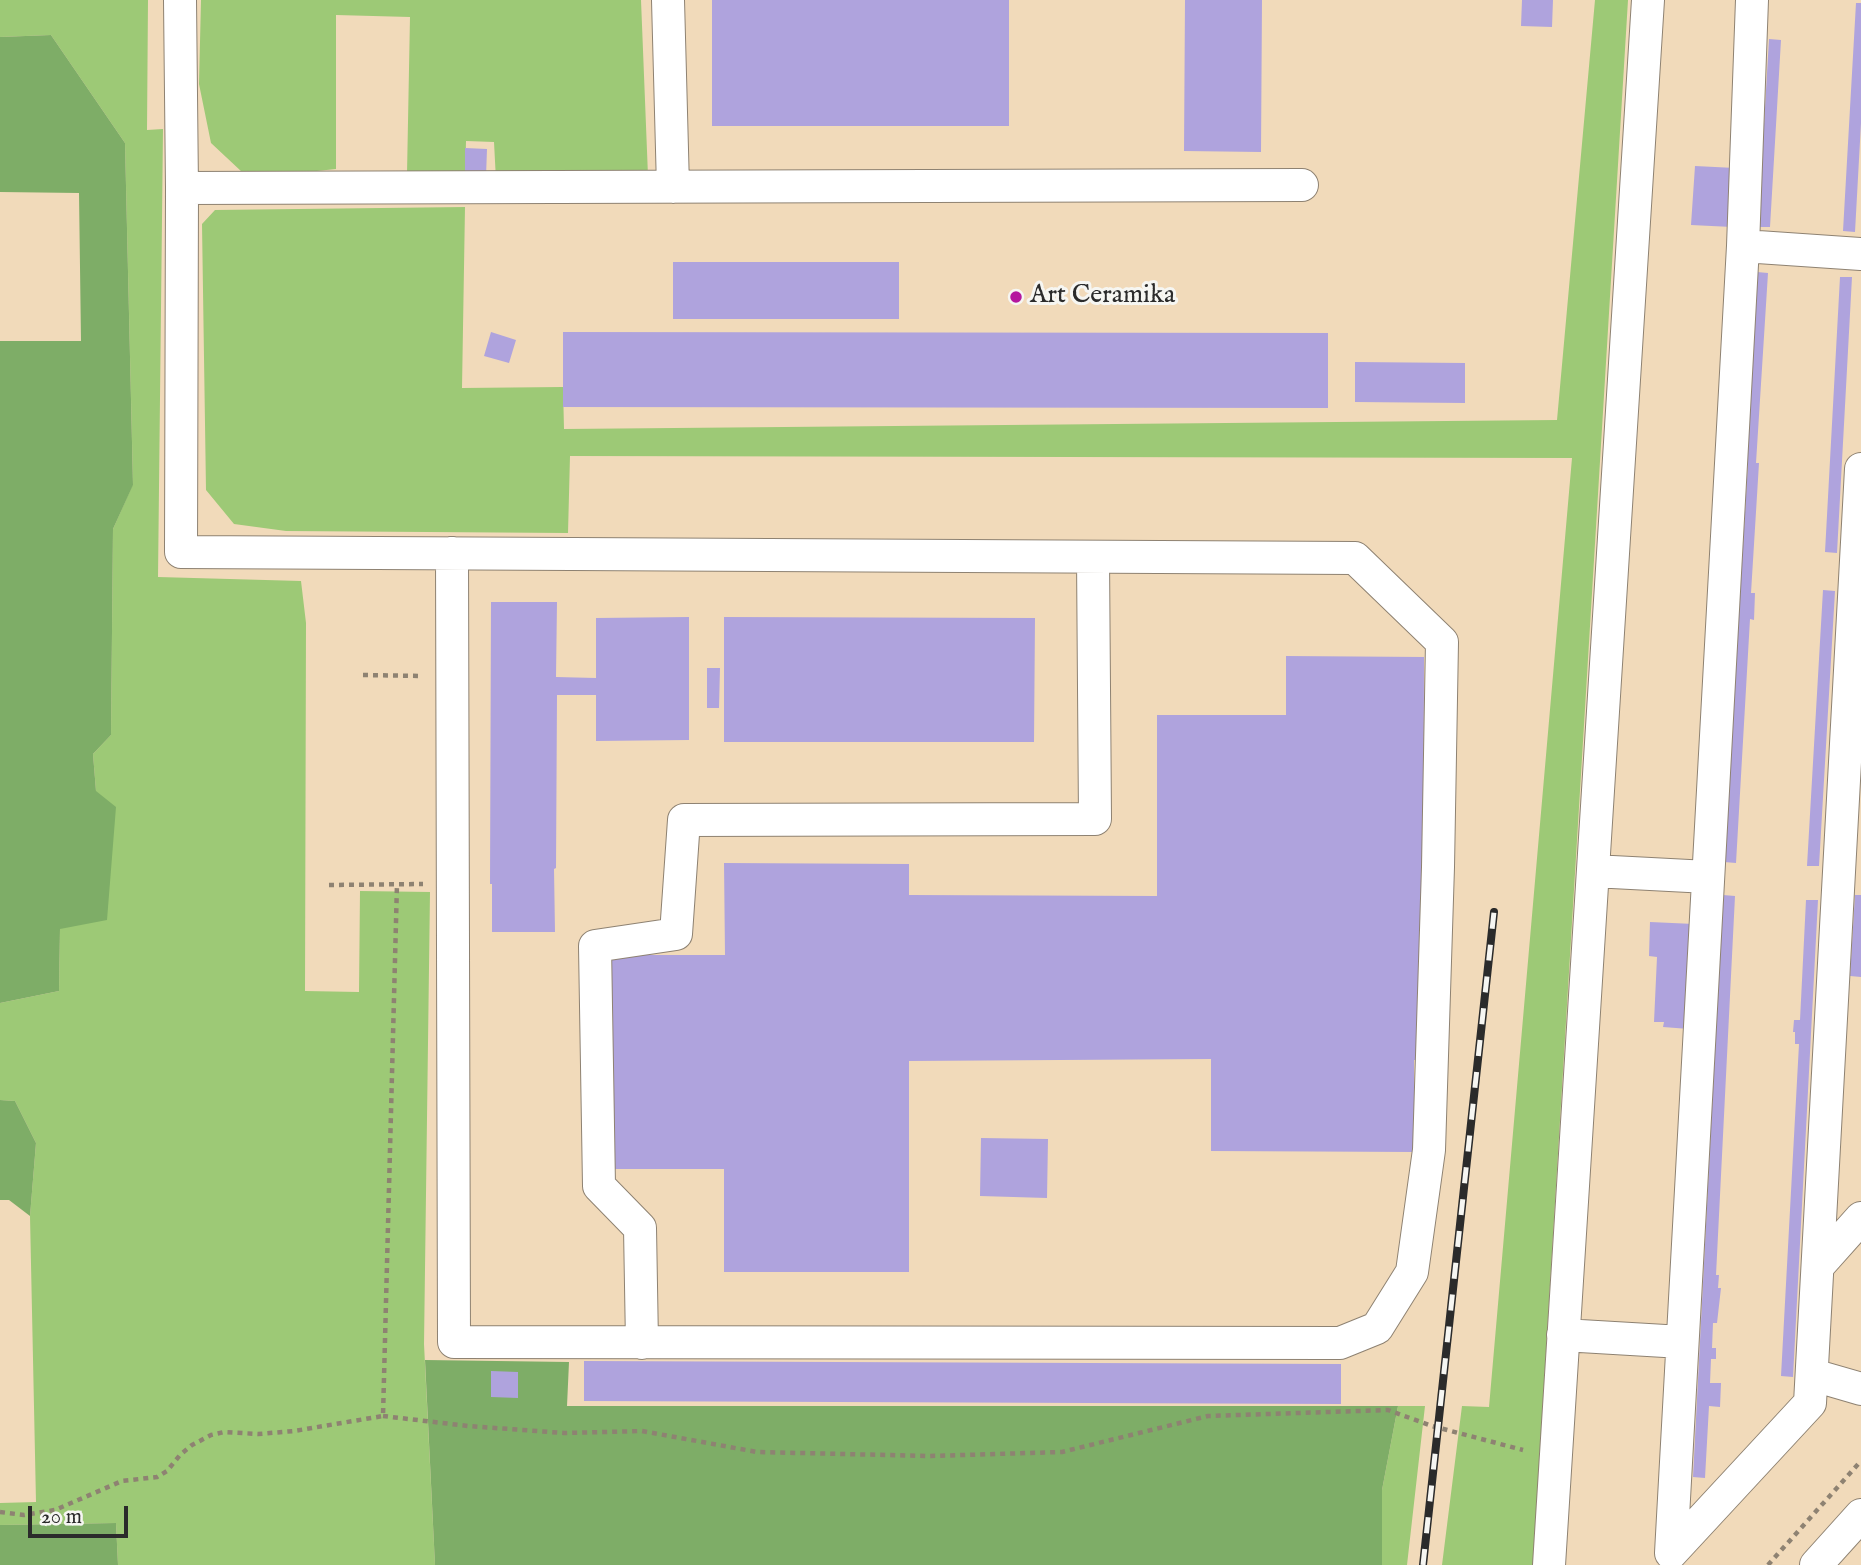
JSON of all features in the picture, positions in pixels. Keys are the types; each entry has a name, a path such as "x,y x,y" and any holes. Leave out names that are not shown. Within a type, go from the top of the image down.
{"street":[{"path":"180,0 181,552 452,553 1356,558 1441,642 1438,867 1429,1150 1412,1272 1377,1328 1340,1343 454,1342 452,553"},
{"path":"668,0 673,187"},
{"path":"1549,1565 1647,0"},
{"path":"1752,0 1743,246 1671,1553 1810,1403 1861,469"},
{"path":"182,188 1302,185"},
{"path":"1743,246 1861,254"},
{"path":"642,1343 640,1228 599,1186 595,946 676,934 684,820 1095,819 1093,557"},
{"path":"1593,871 1708,877"},
{"path":"1819,1265 1861,1218"},
{"path":"1563,1335 1682,1342"},
{"path":"1813,1375 1861,1388"},
{"path":"1816,1565 1861,1515"}],"path":[{"path":"363,675 434,677"},
{"path":"383,1416 397,884"},
{"path":"329,885 433,884"},
{"path":"0,1512 24,1514 55,1510 121,1481 157,1477 167,1471 192,1445 211,1435 224,1432 258,1434 294,1431 383,1416 467,1426 564,1433 642,1431 757,1452 930,1456 1062,1452 1208,1416 1388,1410 1432,1426 1555,1459"},
{"path":"1768,1565 1861,1461"}],"green space":[{"path":"0,0 148,0 147,130 163,129 158,577 301,581 306,623 305,991 359,992 360,891 430,892 424,1344 435,1565 118,1565 116,1523 0,1525 0,1503 36,1502 30,1216 36,1143 15,1101 0,1100 0,1003 59,991 60,929 96,791 93,754 111,735 113,529 133,484 125,143 51,35 0,37"},
{"path":"201,0 641,0 648,176 496,180 494,142 466,141 465,182 407,174 410,17 336,15 336,169 279,175 242,172 211,143 199,84"},
{"path":"1595,0 1628,0 1533,1565 1442,1565 1462,1406 1489,1407 1572,458 570,456 568,533 286,531 234,524 206,490 202,224 215,210 465,207 462,388 563,387 564,429 1557,420"},
{"path":"51,35 125,143 133,485 113,529 111,735 93,754 96,791 116,807 107,920 60,929 59,991 0,1003 0,341 81,341 79,193 0,192 0,37"},
{"path":"0,1100 15,1101 36,1143 30,1216 9,1200 0,1200"},
{"path":"425,1360 569,1362 567,1406 1398,1406 1382,1490 1382,1565 435,1565"},
{"path":"1398,1406 1425,1406 1407,1565 1382,1565 1382,1490"},
{"path":"116,1523 118,1565 0,1565 0,1525"}],"building":[{"path":"712,0 1009,0 1009,126 712,126"},
{"path":"1185,0 1262,0 1261,152 1184,151"},
{"path":"1522,0 1553,0 1552,27 1521,26"},
{"path":"1856,3 1861,3 1861,123 1855,232 1843,231"},
{"path":"1769,39 1781,40 1770,227 1758,227"},
{"path":"465,148 487,149 486,177 465,177"},
{"path":"1695,166 1735,168 1732,227 1691,225"},
{"path":"673,262 899,262 899,319 673,319"},
{"path":"1757,272 1768,273 1756,463 1759,463 1751,593 1755,593 1754,620 1750,619 1736,863 1724,862"},
{"path":"1840,277 1852,277 1837,553 1825,552"},
{"path":"491,332 516,340 509,363 484,356"},
{"path":"563,332 1328,333 1328,408 563,407"},
{"path":"1355,362 1465,363 1465,403 1355,402"},
{"path":"1823,590 1835,591 1819,866 1807,866"},
{"path":"491,602 557,602 556,677 596,678 596,618 689,617 689,740 596,741 596,695 557,695 555,932 492,932"},
{"path":"724,617 1035,618 1034,742 724,742"},
{"path":"1286,656 1424,657 1423,1060 1414,1060 1414,1152 1211,1151 1211,1059 909,1061 909,1272 724,1272 724,1169 608,1169 608,955 725,955 724,863 909,864 909,895 1157,896 1157,715 1286,715"},
{"path":"707,668 720,668 719,708 707,708"},
{"path":"1723,895 1735,896 1716,1275 1719,1275 1718,1288 1721,1288 1717,1323 1713,1323 1712,1348 1716,1348 1716,1359 1711,1359 1710,1383 1721,1383 1720,1407 1709,1406 1705,1478 1693,1477"},
{"path":"1855,895 1861,895 1861,977 1850,976"},
{"path":"1806,900 1818,900 1793,1377 1781,1376 1799,1044 1795,1044 1793,1032 1794,1020 1800,1020"},
{"path":"1650,922 1694,924 1689,1029 1663,1027 1664,1022 1654,1022 1657,957 1649,956"},
{"path":"981,1138 1048,1139 1047,1198 980,1196"},
{"path":"584,1361 1341,1364 1341,1404 584,1401"},
{"path":"491,1371 518,1372 518,1398 491,1397"}],"railway":[{"path":"1423,1565 1494,912"}],"place":[{"name":"Art Ceramika","path":"1016,297"}]}
